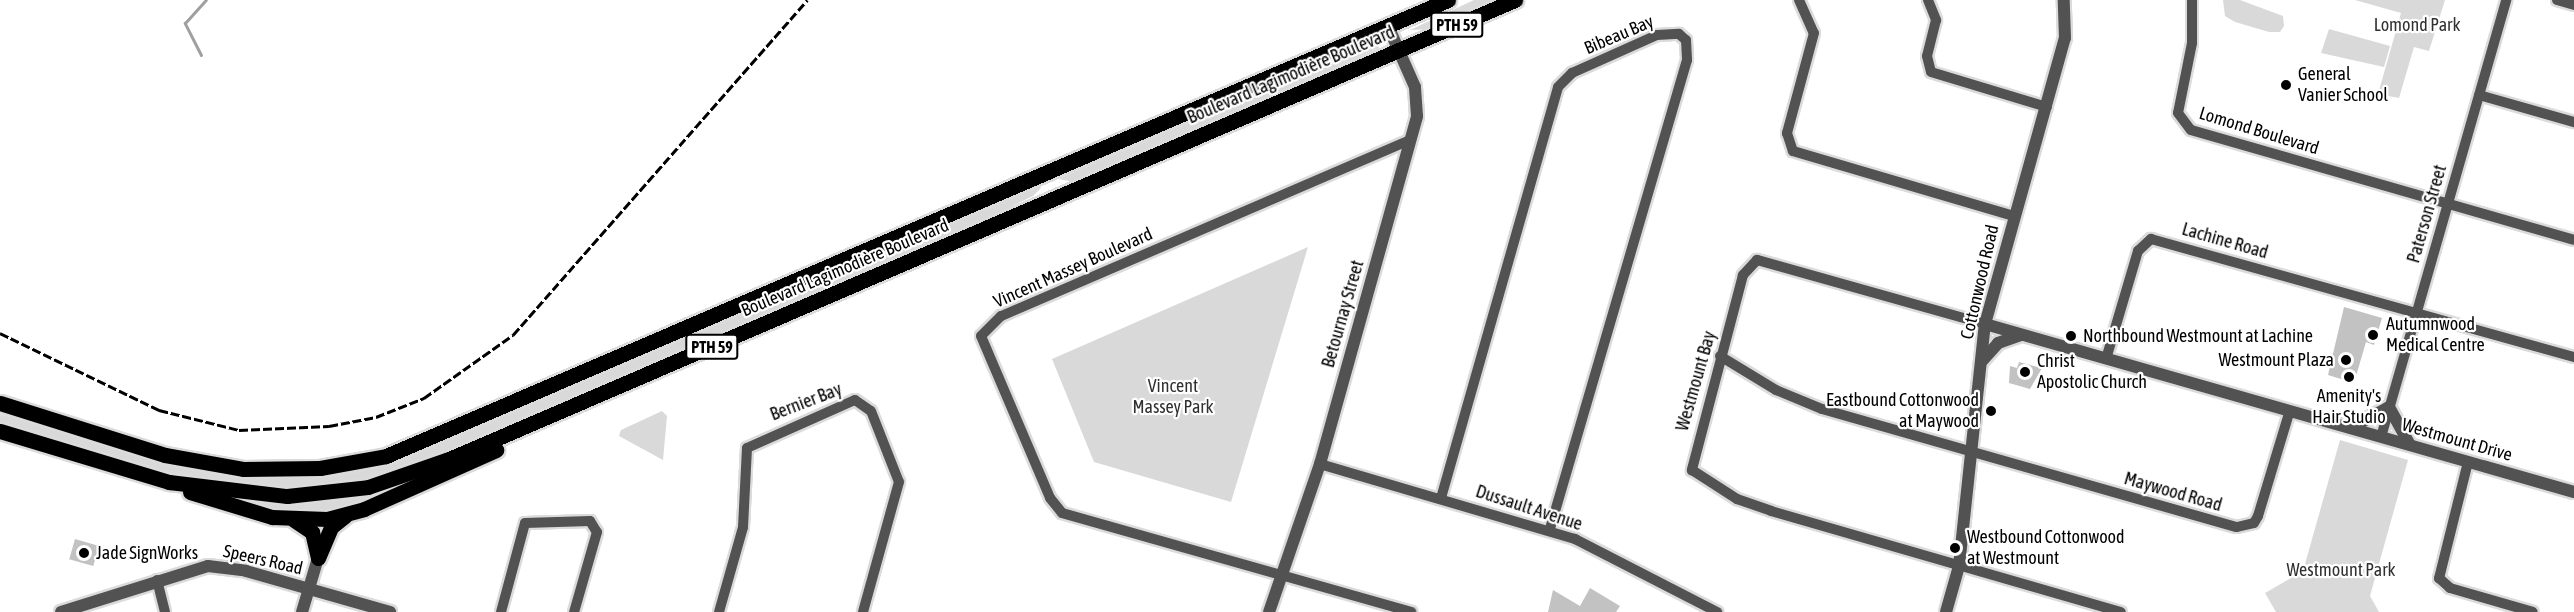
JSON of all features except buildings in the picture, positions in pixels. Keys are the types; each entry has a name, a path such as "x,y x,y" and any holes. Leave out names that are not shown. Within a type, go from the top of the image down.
{"main road":[{"name":"Boulevard Lagimodière Boulevard","path":"0,404 192,461 275,470 360,463 429,440 1448,0"},
{"name":"Boulevard Lagimodière Boulevard","path":"0,431 168,482 287,496 356,489 413,473 537,422 1515,0"},
{"path":"1048,173 1059,197"},
{"path":"318,558 331,527 347,514 507,445 537,422"},
{"path":"168,482 255,513 294,520 347,514"},
{"path":"294,520 312,532 318,558"}],"street":[{"path":"1799,0 1814,33 1787,134 1793,151 2014,216"},
{"path":"1929,0 1936,20 1927,56 1931,72 2047,107"},
{"name":"Cottonwood Road","path":"1946,612 1959,566 1985,324 2065,38 2064,0"},
{"name":"Lomond Boulevard","path":"2192,0 2181,123 2191,130 2447,203"},
{"name":"Paterson Street","path":"2381,437 2506,0"},
{"path":"2557,0 2574,5"},
{"name":"Betournay Street","path":"1269,612 1320,464 1410,140 1418,97 1388,26"},
{"name":"Bibeau Bay","path":"1441,498 1558,87 1572,73 1657,35 1679,34 1686,40 1687,60 1550,530"},
{"path":"2479,95 2574,122"},
{"name":"Vincent Massey Boulevard","path":"1282,575 1062,513 1050,498 981,336 1001,316 1410,140"},
{"path":"2447,203 2574,240"},
{"name":"Lachine Road","path":"2106,359 2138,251 2151,239 2416,312"},
{"name":"Westmount Bay","path":"1985,324 1757,260 1743,275 1692,455 1692,470 1701,478 1771,511 2121,612"},
{"path":"2416,312 2574,357"},
{"name":"Westmount Drive","path":"1985,324 2289,413 2351,428 2574,492"},
{"path":"1981,362 1998,343 2023,335"},
{"path":"1720,356 1793,399 1972,452"},
{"name":"Bernier Bay","path":"719,612 743,527 747,448 855,400 872,411 899,482 863,612"},
{"path":"2351,428 2389,407 2410,445"},
{"name":"Maywood Road","path":"1972,452 2244,527 2258,516 2289,413"},
{"path":"2468,462 2439,578 2450,588 2533,612"},
{"name":"Dussault Avenue","path":"1320,464 1550,530 1600,550 1717,612"},
{"path":"501,612 525,523 590,521 597,532 574,612"},
{"path":"302,612 318,558"},
{"name":"Speers Road","path":"61,612 157,580 208,566 308,589 390,612"},
{"path":"1282,575 1411,612"},
{"path":"157,580 165,612"}],"green space":[{"path":"1474,0 1500,0 1432,29 1410,30"},
{"path":"2223,0 2240,0 2283,16 2284,26 2280,32 2269,32 2235,22 2225,16"},
{"name":"Lomond Park","path":"2355,0 2445,0 2429,51 2414,47 2399,98 2378,94 2401,13"},
{"path":"2329,29 2390,46 2384,67 2321,53"},
{"path":"1378,41 1379,48 1076,182 1058,179"},
{"path":"1037,184 1041,188 1033,196 926,248 458,449 369,479 294,489 186,480 0,424 0,414 229,473 417,450"},
{"name":"Vincent Massey Park","path":"1308,247 1231,502 1094,462 1052,359"},
{"path":"662,411 667,416 663,460 619,436 621,430"},
{"name":"Westmount Park","path":"2340,440 2408,460 2370,596 2379,612 2276,612 2265,593 2303,571"},
{"path":"414,479 344,511 295,515 240,501 306,500"}],"waterway":[{"path":"201,55 185,23 206,0"}],"railway":[{"path":"0,333 159,410 239,430 329,426 376,417 424,398 513,335 807,0"}],"place":[{"name":"General Vanier School","path":"2286,85"},
{"name":"Autumnwood Medical Centre","path":"2373,335"},
{"name":"Northbound Westmount at Lachine","path":"2071,336"},
{"name":"Westmount Plaza","path":"2346,360"},
{"name":"Christ Apostolic Church","path":"2025,372"},
{"name":"Amenity's Hair Studio","path":"2349,377"},
{"name":"Eastbound Cottonwood at Maywood","path":"1991,411"},
{"name":"Westbound Cottonwood at Westmount","path":"1955,548"},
{"name":"Jade SignWorks","path":"84,553"}]}
